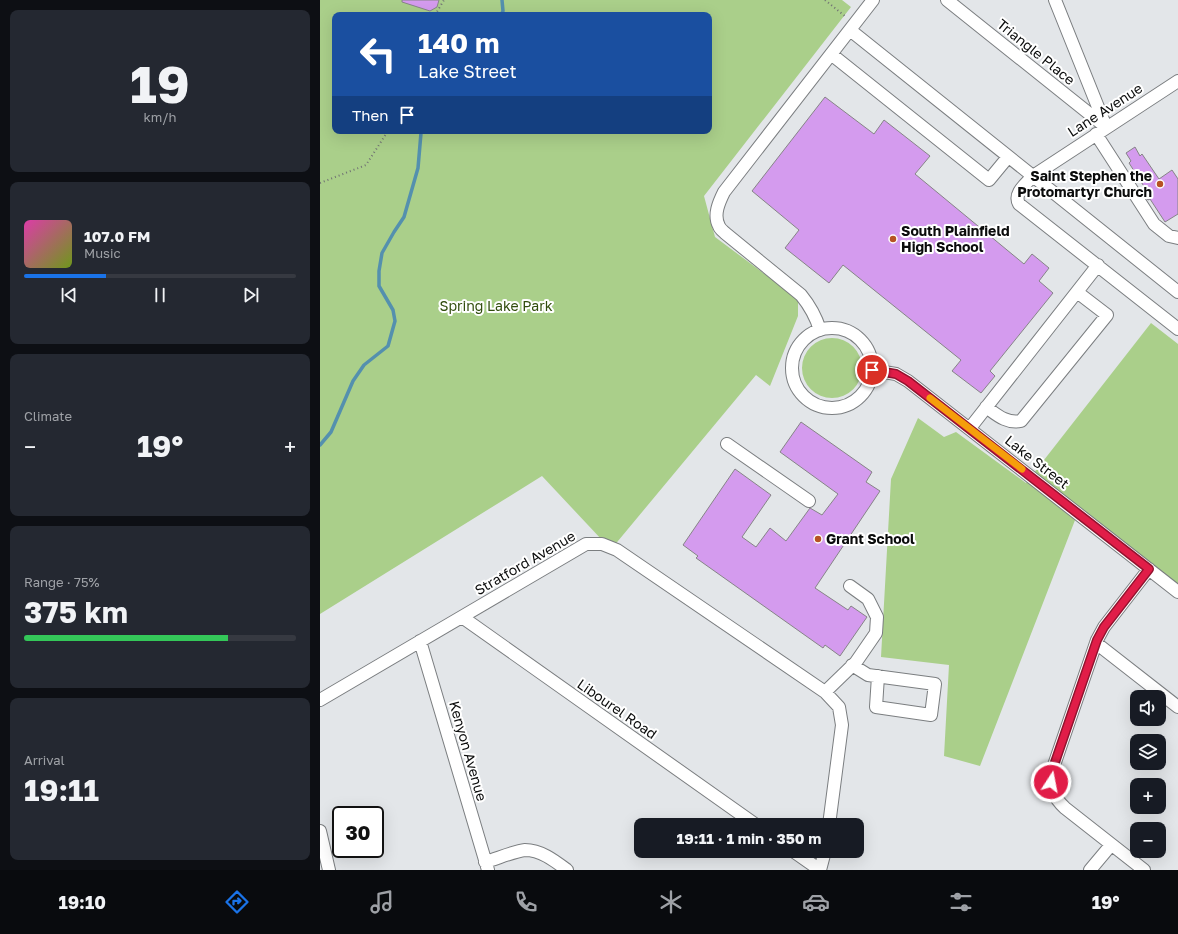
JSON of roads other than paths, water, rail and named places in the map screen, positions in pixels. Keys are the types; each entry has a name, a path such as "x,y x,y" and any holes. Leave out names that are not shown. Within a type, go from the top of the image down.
{"street":[{"path":"820,330 816,318 801,295 725,234 718,226 716,211 718,203 724,192 873,0"},
{"name":"Triangle Place","path":"947,0 1101,131"},
{"path":"1055,0 1101,131 1154,224 1169,236 1178,238"},
{"path":"852,27 1008,157 1178,292"},
{"path":"831,54 989,180 1008,157"},
{"name":"Lane Avenue","path":"1032,176 1050,166 1178,80"},
{"path":"1032,176 1018,194 1017,199 1020,204 1178,329"},
{"path":"970,428 1098,265"},
{"path":"986,407 1005,420 1012,422 1021,421 1107,315 1077,292"},
{"path":"829,328 840,329 851,333 860,340 867,348 871,359 872,370 870,381 861,396 850,403 829,408 813,403 800,391 793,376 792,364 795,353 800,344 808,336 820,330 829,328"},
{"name":"Lake Street","path":"872,370 884,371 902,377 970,428 1178,592"},
{"path":"727,444 809,501"},
{"name":"Stratford Avenue","path":"320,700 586,544 602,544 617,550 825,692 838,707 842,725 830,818"},
{"path":"1144,870 1058,802 1053,793 1051,782 1052,771 1096,643 1104,627 1149,569"},
{"path":"825,692 852,665 876,633 877,617 868,598 850,586"},
{"name":"Libourel Road","path":"462,617 746,818"},
{"name":"Kenyon Avenue","path":"420,641 487,866"},
{"path":"1096,643 1178,707"},
{"path":"852,665 868,675 878,676 935,684 931,715 876,707 878,676"},
{"path":"320,831 329,870"},
{"path":"1090,870 1112,845"},
{"path":"487,866 524,850 537,852 552,859 567,870"},
{"path":"803,858 820,870 823,858"}],"waterway":[{"path":"502,0 502,12"},
{"path":"320,445 331,432 353,381 364,365 388,346 395,321 393,310 379,286 379,271 382,253 404,217 418,168 421,134"}],"place":[{"name":"Saint Stephen the Protomartyr Church","path":"1160,184"},
{"name":"South Plainfield High School","path":"893,239"},
{"name":"Grant School","path":"818,539"}],"park label":[{"name":"Spring Lake Park","path":"496,306"}]}
